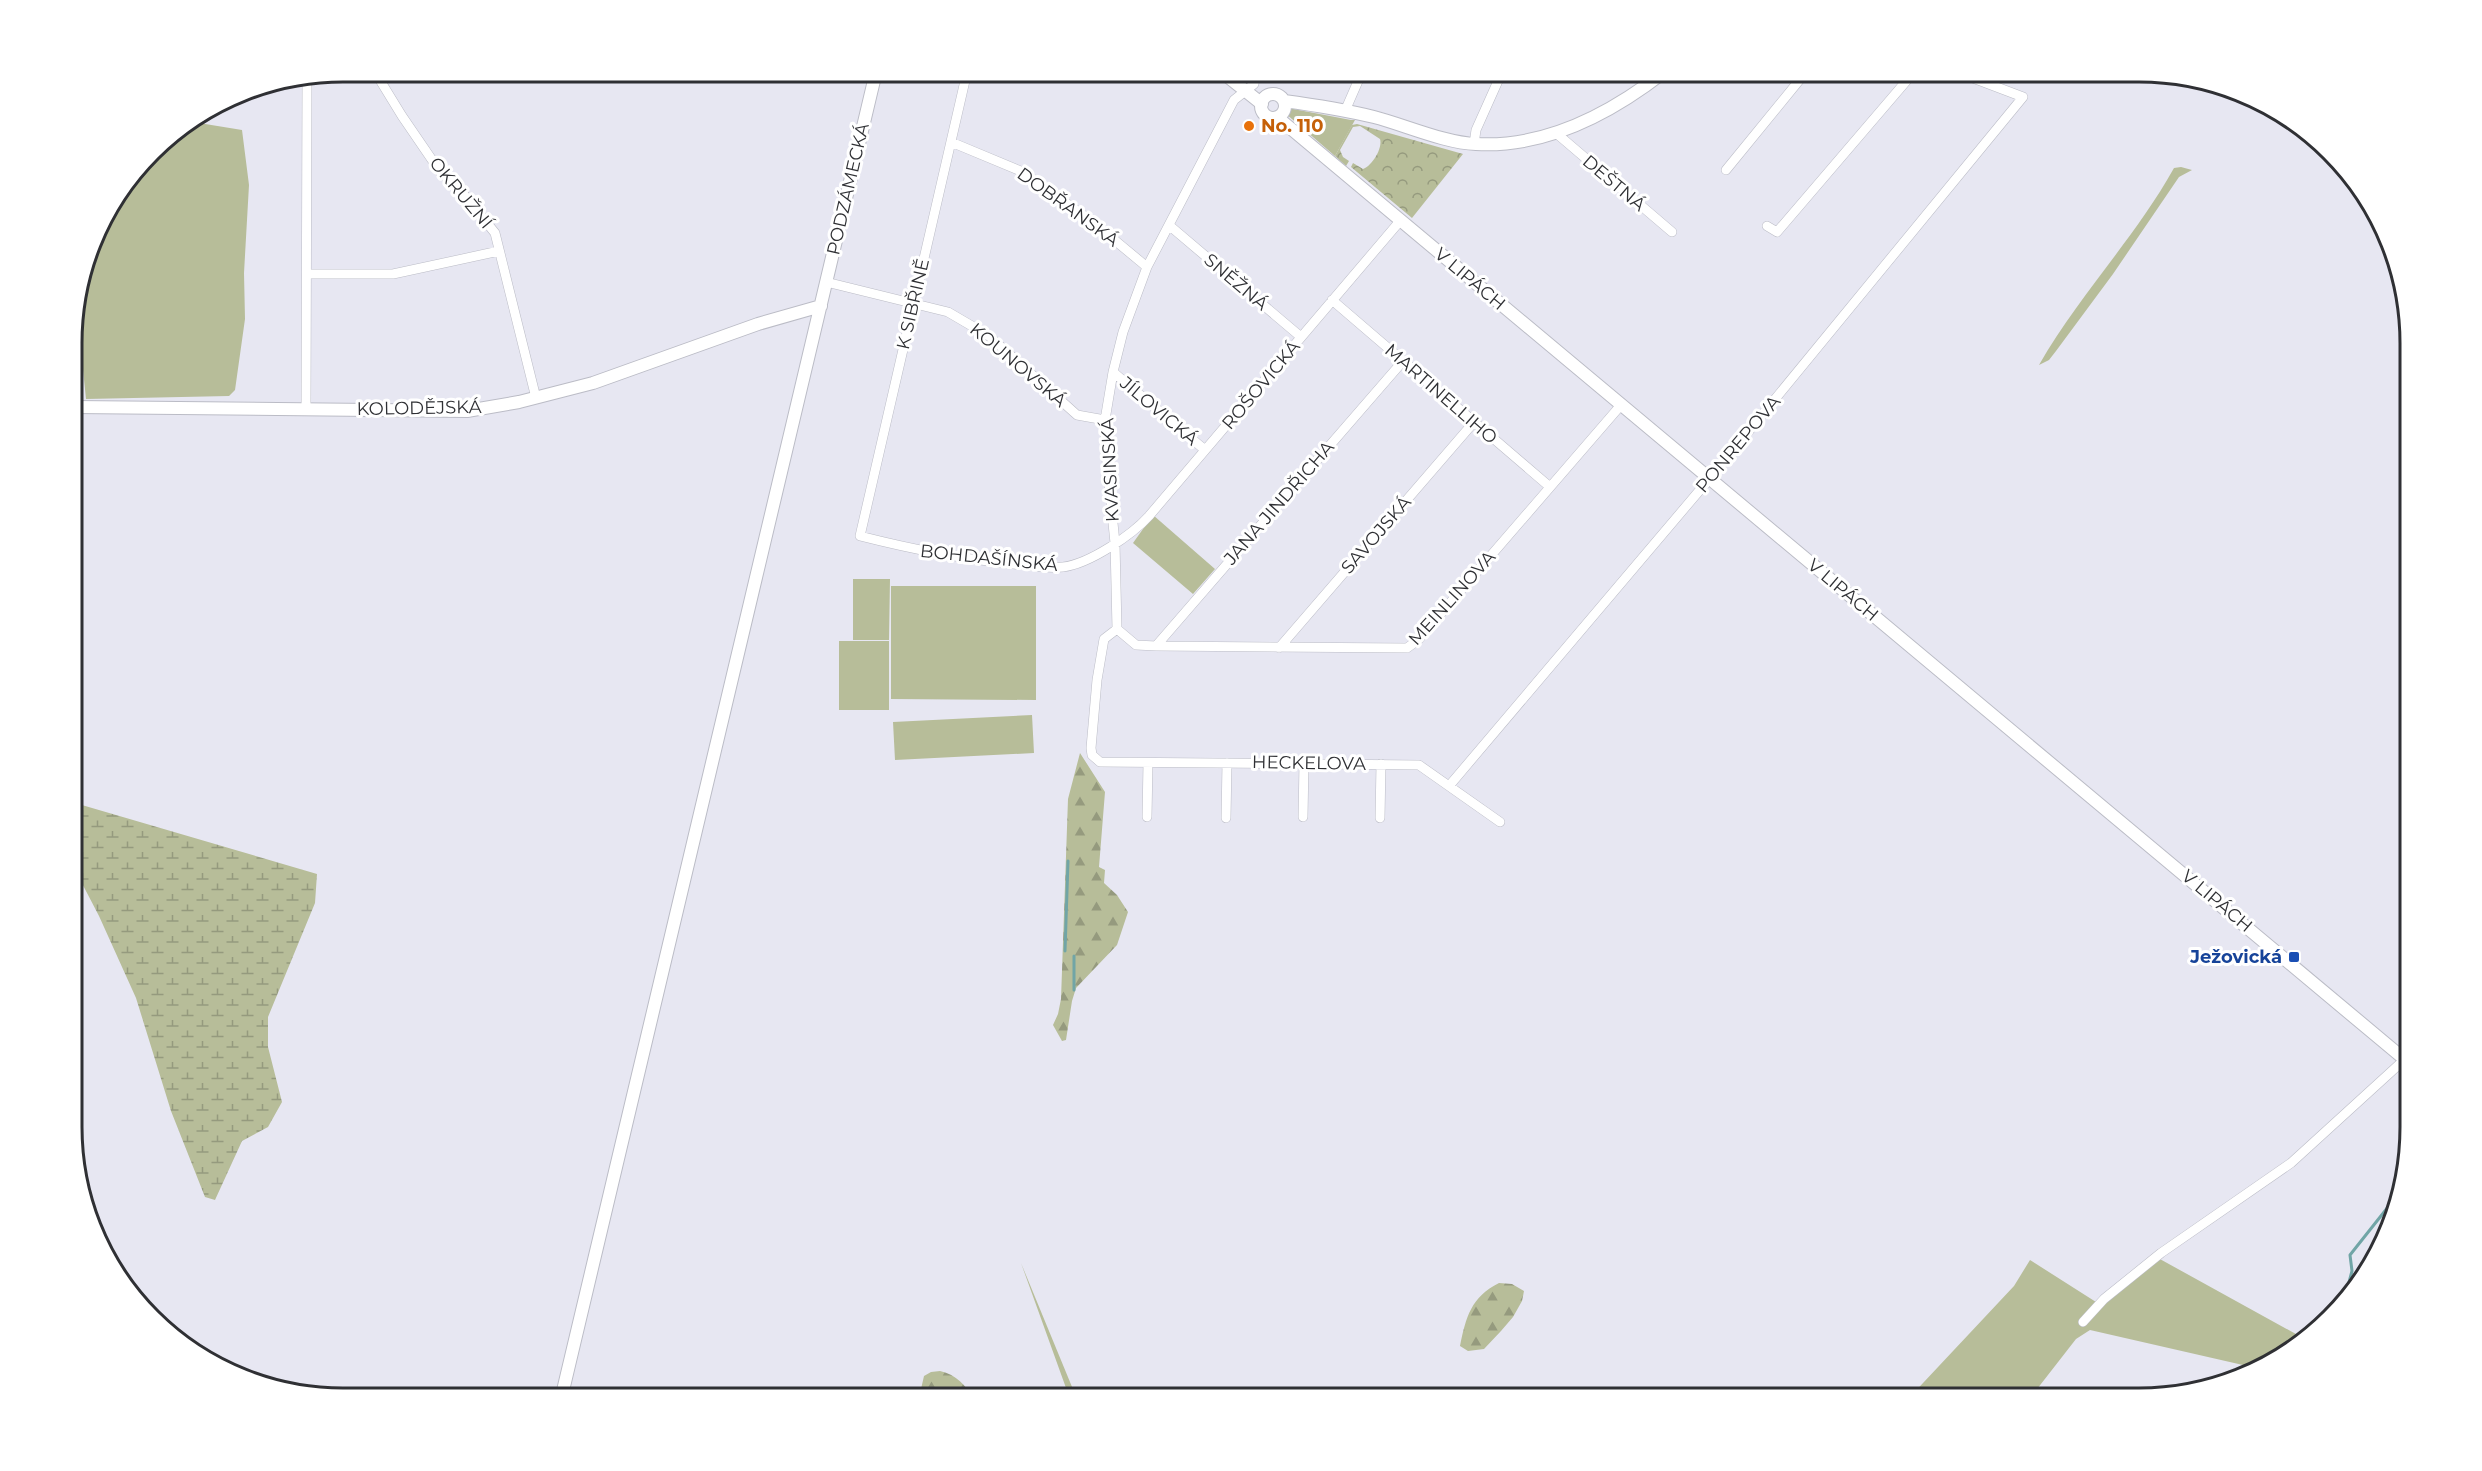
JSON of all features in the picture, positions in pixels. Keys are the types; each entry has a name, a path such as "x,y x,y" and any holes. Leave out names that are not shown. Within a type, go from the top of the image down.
{"street":[{"name":"OKRUŽNÍ","path":"381,82 441,173 453,181 495,233 536,398"},
{"name":"PODZÁMECKÁ","path":"564,1388 874,82"},
{"name":"K SIBŘINĚ","path":"860,536 965,82"},
{"path":"1234,82 1263,101"},
{"name":"KVASINSKÁ","path":"1117,629 1115,543 1108,483 1105,420 1123,332 1147,267 1234,100 1248,93 1254,82"},
{"path":"1345,111 1358,82"},
{"path":"1474,144 1476,130 1498,82"},
{"path":"1263,101 1276,94 1284,101 1345,111 1474,144 1506,144 1556,133 1588,121 1616,106 1650,82"},
{"path":"1726,170 1798,82"},
{"path":"1767,226 1777,232 1905,82"},
{"name":"PONREPOVA","path":"1449,786 1709,480 2023,97 1983,82"},
{"path":"306,409 307,86"},
{"path":"1263,101 1262,109 1266,116 1277,117 1284,111 1284,101"},
{"name":"V LIPÁCH","path":"1277,117 2400,1055"},
{"name":"DEŠTNÁ","path":"1556,133 1672,232"},
{"name":"DOBŘANSKÁ","path":"951,142 1023,171 1094,223 1147,267"},
{"name":"ROŠOVICKÁ","path":"1115,543 1145,520 1400,221"},
{"name":"SNĚŽNÁ","path":"1170,226 1301,337"},
{"path":"308,274 393,274 500,251"},
{"name":"KOUNOVSKÁ","path":"826,282 914,302 948,312 965,320 989,336 1077,415 1105,420"},
{"name":"MARTINELLIHO","path":"1332,300 1550,488"},
{"name":"KOLODĚJSKÁ","path":"82,407 467,411 536,398 593,383 758,324 820,306"},
{"name":"JANA JINDŘICHA","path":"1156,646 1403,361"},
{"name":"JÍLOVICKÁ","path":"1113,372 1205,450"},
{"name":"MEINLINOVA","path":"1117,629 1136,645 1401,650 1412,646 1621,405"},
{"name":"SAVOJSKÁ","path":"1279,648 1474,422"},
{"name":"BOHDAŠÍNSKÁ","path":"860,536 919,552 975,560 1064,567 1090,557 1115,543"},
{"name":"HECKELOVA","path":"1117,629 1104,639 1097,680 1090,748 1092,755 1100,762 1419,765 1500,822"},
{"path":"1147,817 1148,763"},
{"path":"1226,818 1227,763"},
{"path":"1303,817 1304,763"},
{"path":"1380,818 1381,764"},
{"path":"2083,1322 2103,1299 2161,1253 2291,1164 2400,1067"}],"green space":[{"path":"1288,108 1355,120 1335,156 1285,113"},
{"path":"204,124 242,130 249,185 244,273 245,319 235,390 229,396 86,399 82,359 85,310 96,260 117,213 147,171 185,136"},
{"path":"1357,124 1463,154 1412,218 1351,167 1353,163 1363,169 1370,164 1378,152 1380,139 1360,126 1353,127 1340,150 1343,157 1349,161 1346,166 1335,156 1352,125"},
{"path":"2174,168 2192,170 2179,177 2113,274 2056,351 2049,360 2039,365 2071,315 2159,194"},
{"path":"1153,515 1215,569 1193,594 1133,543"},
{"path":"853,579 890,579 889,640 853,640"},
{"path":"891,586 1036,586 1036,700 891,699"},
{"path":"839,641 889,641 889,710 839,710"},
{"path":"1032,715 1034,753 895,760 893,722"},
{"path":"1080,753 1105,792 1099,867 1105,870 1104,883 1117,895 1128,912 1117,945 1076,988 1066,1040 1062,1041 1053,1025 1061,999 1068,799"},
{"path":"82,805 317,874 315,903 268,1017 268,1047 282,1102 268,1127 242,1141 215,1200 205,1197 171,1111 136,998 82,883"},
{"path":"2158,1258 2297,1335 2269,1354 2246,1366 2090,1330 2076,1339 2038,1388 1918,1388 2014,1286 2030,1260 2096,1302"},
{"path":"1021,1263 1072,1388 1066,1388"},
{"path":"1499,1283 1512,1284 1524,1291 1522,1301 1513,1317 1484,1349 1468,1351 1460,1346 1471,1309 1482,1295"},
{"path":"940,1371 951,1375 966,1388 921,1388 924,1376"}],"waterway":[{"path":"1065,951 1068,861"},
{"path":"1074,956 1074,990"},
{"path":"2349,1281 2352,1271 2350,1255 2387,1209"}],"place":[{"name":"No. 110","path":"1249,126"},
{"name":"Ježovická","path":"2294,957"}]}
